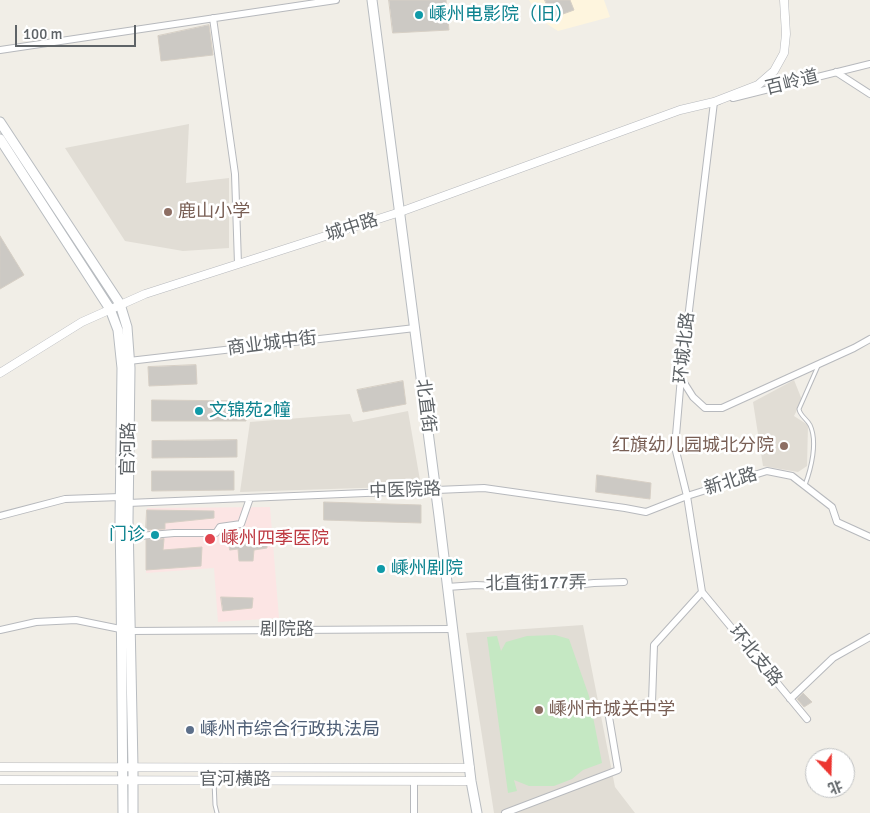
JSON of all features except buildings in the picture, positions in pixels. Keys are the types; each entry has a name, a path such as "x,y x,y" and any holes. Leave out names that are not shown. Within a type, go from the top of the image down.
{"main road":[{"name":"北直街","path":"372,0 471,781 477,813"},
{"name":"官河路","path":"0,122 120,304 127,327 129,361 124,500 128,537 122,767 123,813"},
{"name":"官河路","path":"0,140 110,309 118,330 122,368 126,630 133,767 133,813"}],"street":[{"path":"0,50 336,0"},
{"name":"城中路","path":"0,373 82,322 145,294 400,212 680,110 714,102 758,85 774,71 784,53 786,34 784,0"},
{"path":"213,18 236,174 238,264"},
{"name":"百岭道","path":"714,102 870,64"},
{"path":"836,72 870,94"},
{"name":"环城北路","path":"702,592 688,496 675,447 681,377 714,102"},
{"name":"商业城中街","path":"129,361 415,328"},
{"path":"681,377 693,397 705,408 722,408 870,339"},
{"name":"新北路","path":"688,496 767,471 792,476 832,507 837,522 870,537"},
{"name":"中医院路","path":"0,516 65,499 250,498 484,488 646,512 688,496"},
{"path":"128,537 174,533 216,533 220,526 242,524 250,498"},
{"name":"北直街177弄","path":"447,587 476,584 518,587 540,584 574,585 624,582"},
{"path":"504,813 618,770 608,712 652,702 654,645 702,592"},
{"name":"环北支路","path":"702,592 807,719"},
{"name":"剧院路","path":"0,630 36,622 76,620 126,630 452,629"},
{"path":"790,699 833,658 870,637"},
{"name":"官河横路","path":"0,767 470,768"},
{"name":"官河横路","path":"0,780 471,781"},
{"path":"414,780 414,813"}],"lane":[{"path":"805,486 813,458 813,439 810,426 799,412 799,409 819,364"},
{"path":"214,780 217,813"}],"shaded area":[{"path":"529,0 604,0 610,17 558,31 541,20"},
{"name":"鹿山小学","path":"189,124 186,183 229,178 229,248 183,251 125,241 65,148"},
{"name":"红旗幼儿园城北分院","path":"794,380 802,400 794,416 808,425 807,466 798,472 763,466 753,402"},
{"path":"408,411 421,486 240,492 250,422 350,414 353,422"},
{"name":"嵊州四季医院","path":"270,507 279,618 218,622 214,568 146,573 147,508"},
{"name":"嵊州市城关中学","path":"583,625 615,787 635,813 494,813 466,633"}],"green space":[{"path":"555,635 569,639 589,696 602,763 583,770 572,779 554,786 529,786 514,780 517,791 508,793 487,637 497,636 501,651 506,642 527,636"}],"place":[{"name":"嵊州电影院（旧）","path":"419,15"},
{"name":"鹿山小学","path":"168,212"},
{"name":"文锦苑2幢","path":"199,411"},
{"name":"红旗幼儿园城北分院","path":"784,446"},
{"name":"门诊","path":"155,535"},
{"name":"嵊州四季医院","path":"210,539"},
{"name":"嵊州剧院","path":"381,569"},
{"name":"嵊州市城关中学","path":"539,710"},
{"name":"嵊州市综合行政执法局","path":"190,730"}]}
